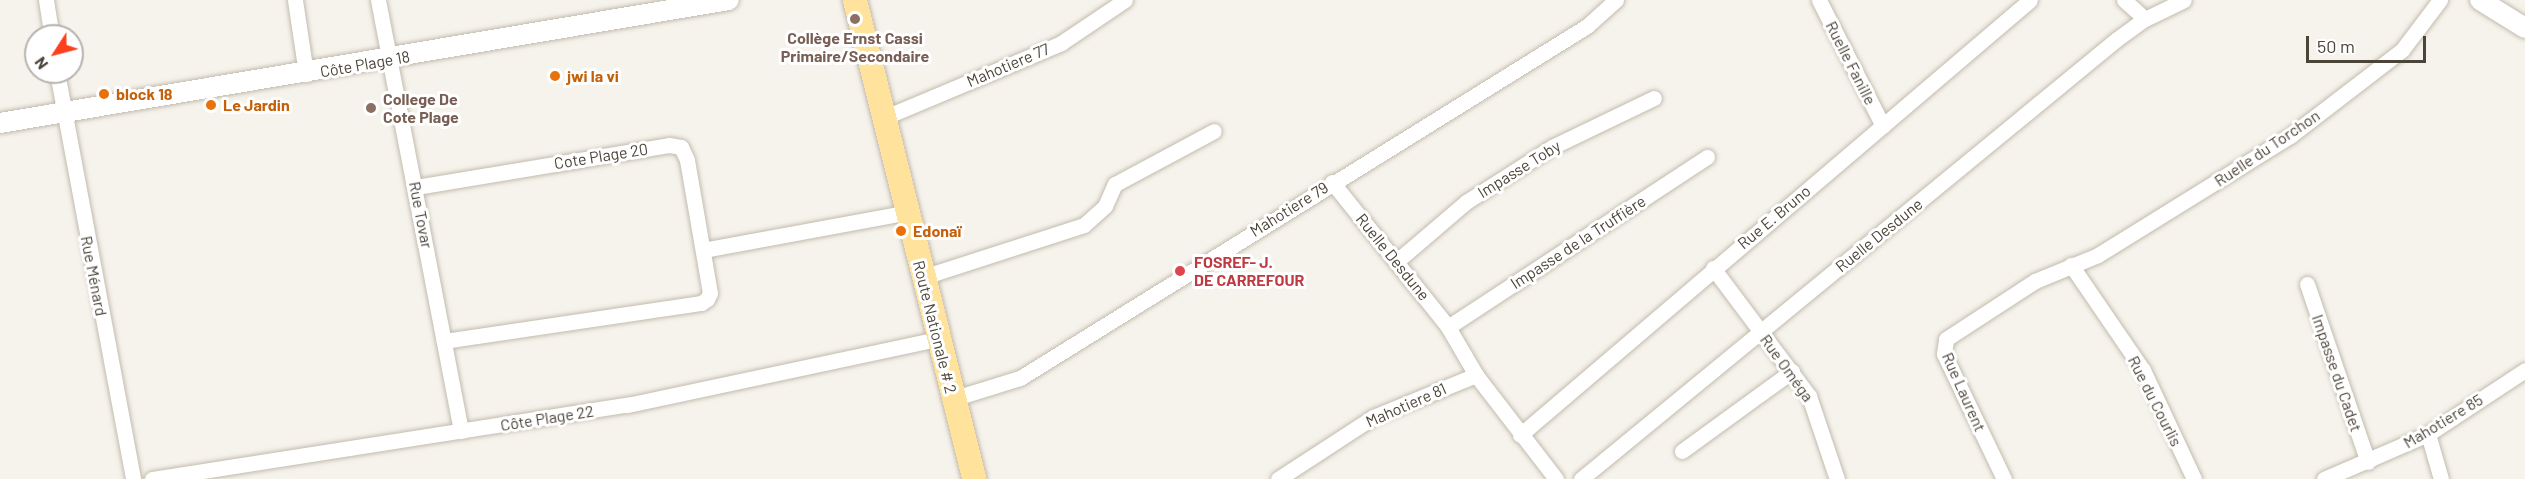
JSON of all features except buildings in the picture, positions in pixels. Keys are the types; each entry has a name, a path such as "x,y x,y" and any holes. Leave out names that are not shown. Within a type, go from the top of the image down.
{"main road":[{"name":"Route Nationale # 2","path":"855,0 905,213 974,479"}],"street":[{"path":"46,0 50,24"},
{"path":"296,0 306,74"},
{"name":"Rue Tovar","path":"378,0 416,186 461,431"},
{"name":"Côte Plage 18","path":"0,123 389,61 729,0"},
{"name":"Mahotiere 77","path":"883,118 1060,43 1125,0"},
{"name":"Mahotiere 79","path":"952,399 1020,378 1332,182 1587,26 1616,0"},
{"name":"Ruelle Fanille","path":"1819,0 1883,126"},
{"name":"Rue E. Bruno","path":"1520,435 1713,268 2030,0"},
{"path":"2124,0 2145,19"},
{"name":"Ruelle Desdune","path":"1581,479 2145,19 2184,0"},
{"name":"Ruelle du Torchon","path":"2071,265 2098,255 2290,136 2402,50 2440,0"},
{"path":"2491,3 2525,28"},
{"name":"Rue Ménard","path":"59,84 133,479"},
{"name":"Impasse Toby","path":"1397,261 1466,202 1552,147 1654,98"},
{"path":"923,277 1084,225 1105,206 1115,184 1214,131"},
{"name":"Cote Plage 20","path":"416,186 676,146 685,153 703,250 710,293 701,303 444,341"},
{"name":"Impasse de la Truffière","path":"1448,327 1707,157"},
{"name":"Ruelle Desdune","path":"1332,182 1448,327 1476,375 1556,479"},
{"path":"703,250 905,213"},
{"name":"Rue Laurent","path":"2004,479 1943,346 1946,339 2035,281 2071,265"},
{"name":"Rue du Courlis","path":"2071,265 2143,370 2194,479"},
{"name":"Rue Oméga","path":"1713,268 1792,371 1819,417 1837,479"},
{"name":"Impasse du Cadet","path":"2307,284 2368,462"},
{"name":"Côte Plage 22","path":"152,479 627,405 938,339"},
{"name":"Mahotiere 85","path":"2324,479 2368,462 2428,434 2525,370"},
{"path":"1682,451 1792,371"},
{"name":"Mahotiere 81","path":"1278,479 1373,417 1476,375"},
{"path":"2428,434 2441,479"}],"place":[{"name":"Collège Ernst Cassi Primaire/Secondaire","path":"855,19"},
{"name":"jwi la vi","path":"555,76"},
{"name":"block 18","path":"104,94"},
{"name":"Le Jardin","path":"211,105"},
{"name":"College De Cote Plage","path":"371,108"},
{"name":"Edonaï","path":"901,231"},
{"name":"FOSREF- J. DE CARREFOUR","path":"1180,271"}]}
